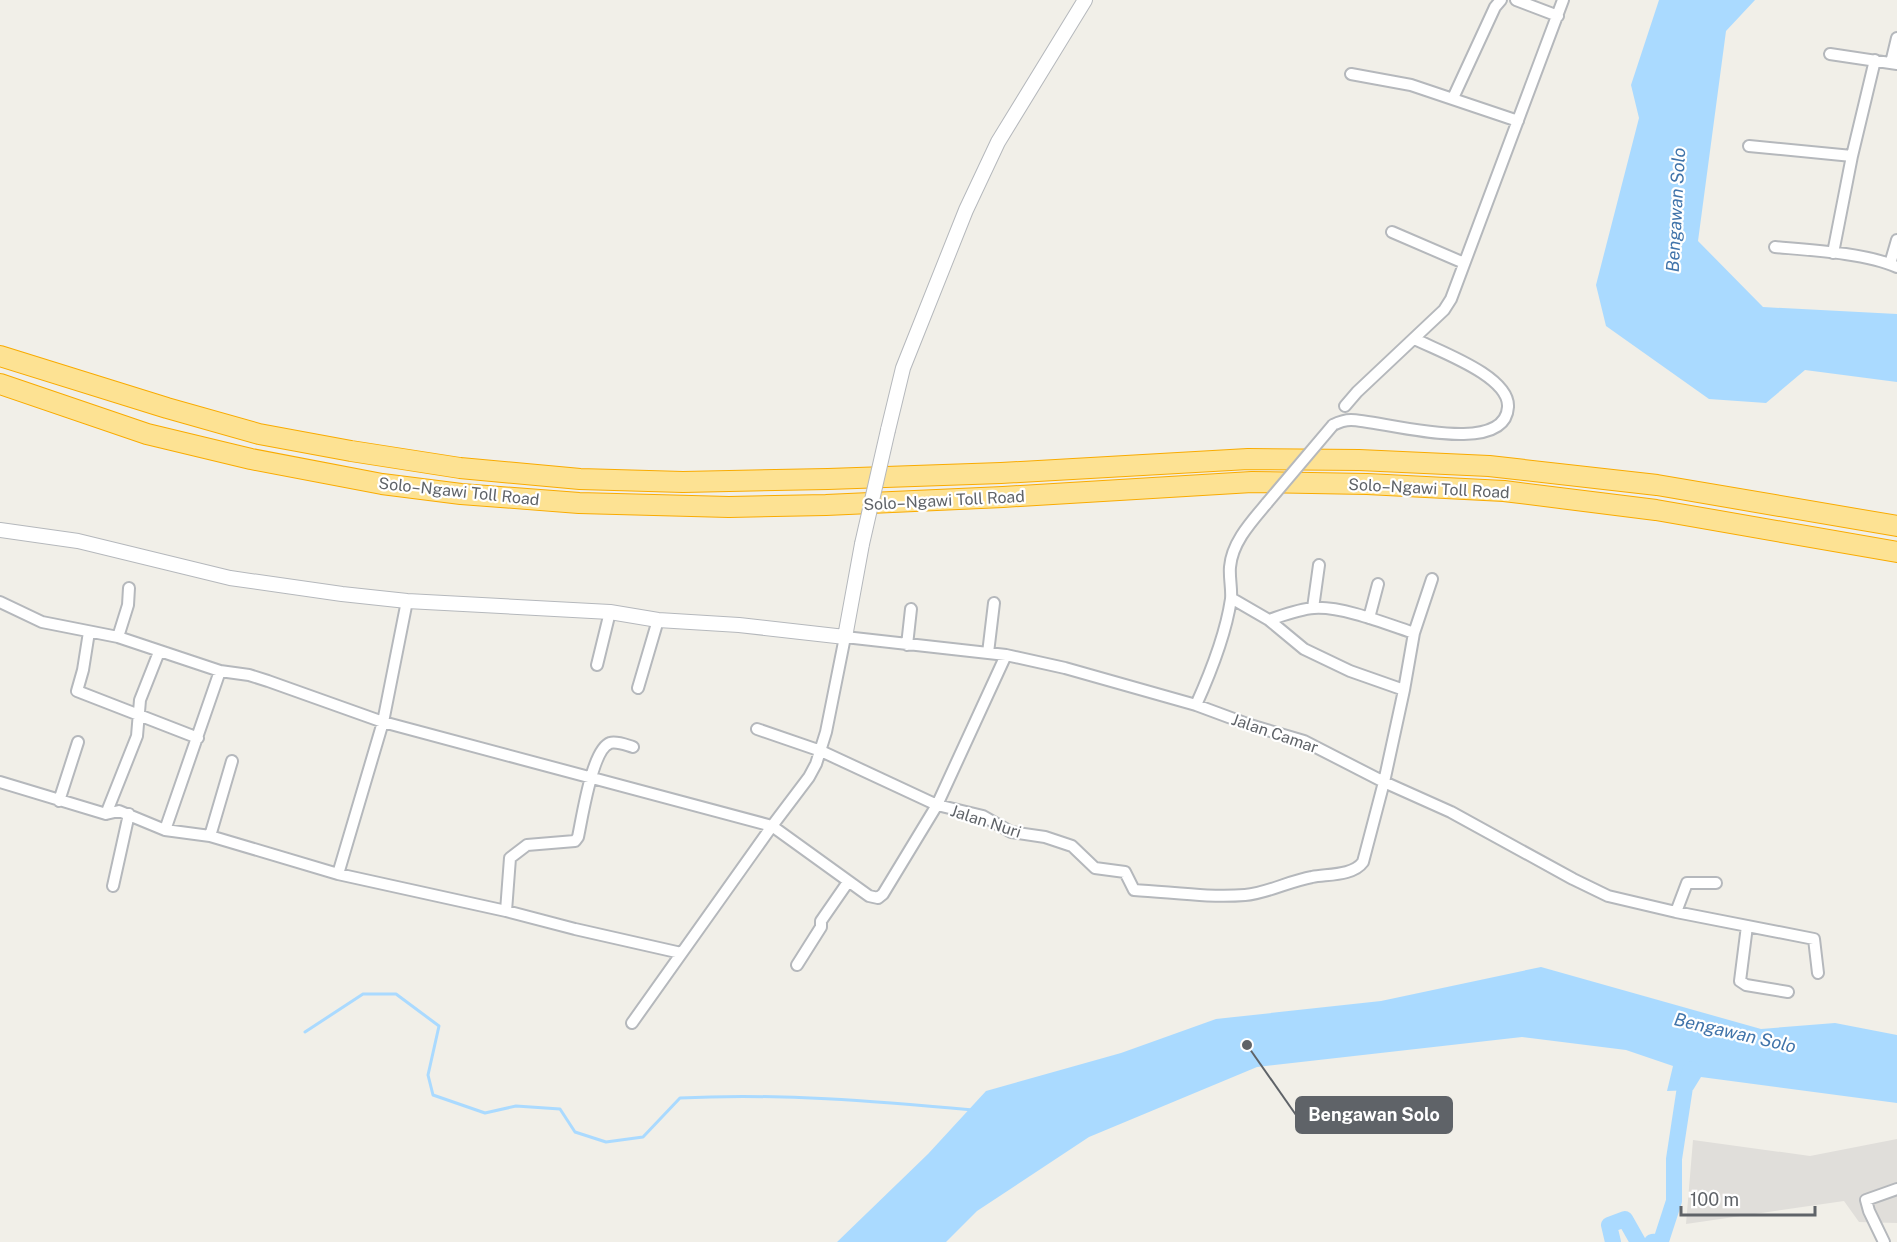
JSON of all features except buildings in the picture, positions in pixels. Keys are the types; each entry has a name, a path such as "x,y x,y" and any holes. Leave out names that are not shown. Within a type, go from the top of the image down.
{"highway":[{"name":"Solo–Ngawi Toll Road","path":"0,356 259,434 460,468 568,478 683,482 816,480 1001,473 1248,459 1359,460 1489,466 1657,485 1897,526"},
{"name":"Solo–Ngawi Toll Road","path":"0,384 147,434 251,459 382,484 461,494 579,503 729,507 1003,497 1252,482 1366,484 1504,491 1656,510 1897,552"}],"street":[{"path":"633,1023 809,777 821,751 862,543 901,374 966,210 998,142 1085,0"},
{"path":"1454,98 1495,7 1501,0"},
{"path":"1516,0 1558,16"},
{"path":"1345,406 1448,304 1563,0"},
{"path":"1830,54 1894,64 1897,38"},
{"path":"1833,253 1852,156 1875,60"},
{"path":"1351,74 1411,85 1518,121"},
{"path":"1749,146 1852,156"},
{"path":"1392,231 1464,263"},
{"path":"1775,247 1833,253 1893,265 1897,240"},
{"path":"1196,705 1213,666 1231,598 1230,565 1236,545 1247,527 1333,425 1349,420 1419,432 1468,434 1482,433 1498,425 1504,418 1508,405 1505,396 1493,380 1482,372 1415,339"},
{"path":"0,530 78,541 230,578 408,601 610,612 658,620 739,625 845,638"},
{"path":"1313,608 1319,565"},
{"path":"1384,782 1414,633 1432,579"},
{"path":"1369,618 1378,584"},
{"path":"118,637 128,606 129,588"},
{"path":"1231,598 1269,620 1304,649 1350,671 1404,690"},
{"path":"338,874 383,722 408,601"},
{"path":"0,602 42,622 118,637 220,671 249,675 383,722 772,826 869,897 878,898 883,894 937,805 1006,655"},
{"path":"988,653 994,603"},
{"path":"1269,620 1313,608 1369,618 1414,633"},
{"path":"907,645 911,609"},
{"path":"597,665 610,612"},
{"path":"638,688 658,620"},
{"path":"90,632 77,691 198,738"},
{"name":"Jalan Camar","path":"845,638 1006,655 1065,668 1196,705 1250,725 1304,741 1384,782 1451,812 1608,896 1814,939 1818,973"},
{"path":"106,814 137,736 140,700 159,652"},
{"path":"165,830 220,671"},
{"name":"Jalan Nuri","path":"756,729 821,751 937,805 982,816 1011,832 1045,837 1072,846 1095,868 1125,872 1134,890 1245,895 1309,877 1348,871 1360,866 1384,782"},
{"path":"59,801 78,742"},
{"path":"506,911 510,858 527,845 575,841 578,837 597,759 606,745 615,742 633,747"},
{"path":"210,836 232,761"},
{"path":"0,782 106,814 119,811 165,830 210,836 338,874 681,953"},
{"path":"113,886 129,814"},
{"path":"797,965 821,927 821,921 848,882"},
{"path":"1676,912 1687,883 1716,883"},
{"path":"1747,926 1740,981 1746,985 1788,992"},
{"path":"1884,1242 1866,1200 1897,1189"}],"shaded area":[{"path":"1897,1139 1897,1223 1859,1222 1844,1201 1686,1224 1693,1140 1810,1156"}],"water":[{"path":"1659,0 1755,0 1726,31 1698,241 1763,307 1897,314 1897,382 1805,370 1766,403 1709,399 1606,326 1596,285 1639,118 1631,85"},
{"path":"1541,967 1761,1029 1835,1023 1897,1035 1897,1103 1701,1077 1693,1090 1667,1091 1673,1066 1626,1050 1522,1037 1257,1067 1089,1137 977,1211 946,1242 837,1242 928,1154 986,1091 1121,1053 1216,1019 1381,1001"}],"waterway":[{"path":"305,1032 363,994 396,994 439,1026 428,1075 433,1095 485,1113 516,1106 560,1109 575,1132 606,1142 643,1137 680,1098 790,1097 973,1110"},
{"path":"1652,1242 1661,1241 1674,1201 1674,1159 1685,1087 1691,1069"},
{"path":"1613,1242 1609,1225 1625,1219 1638,1242"}],"place":[{"name":"Bengawan Solo","path":"1247,1045"}]}
